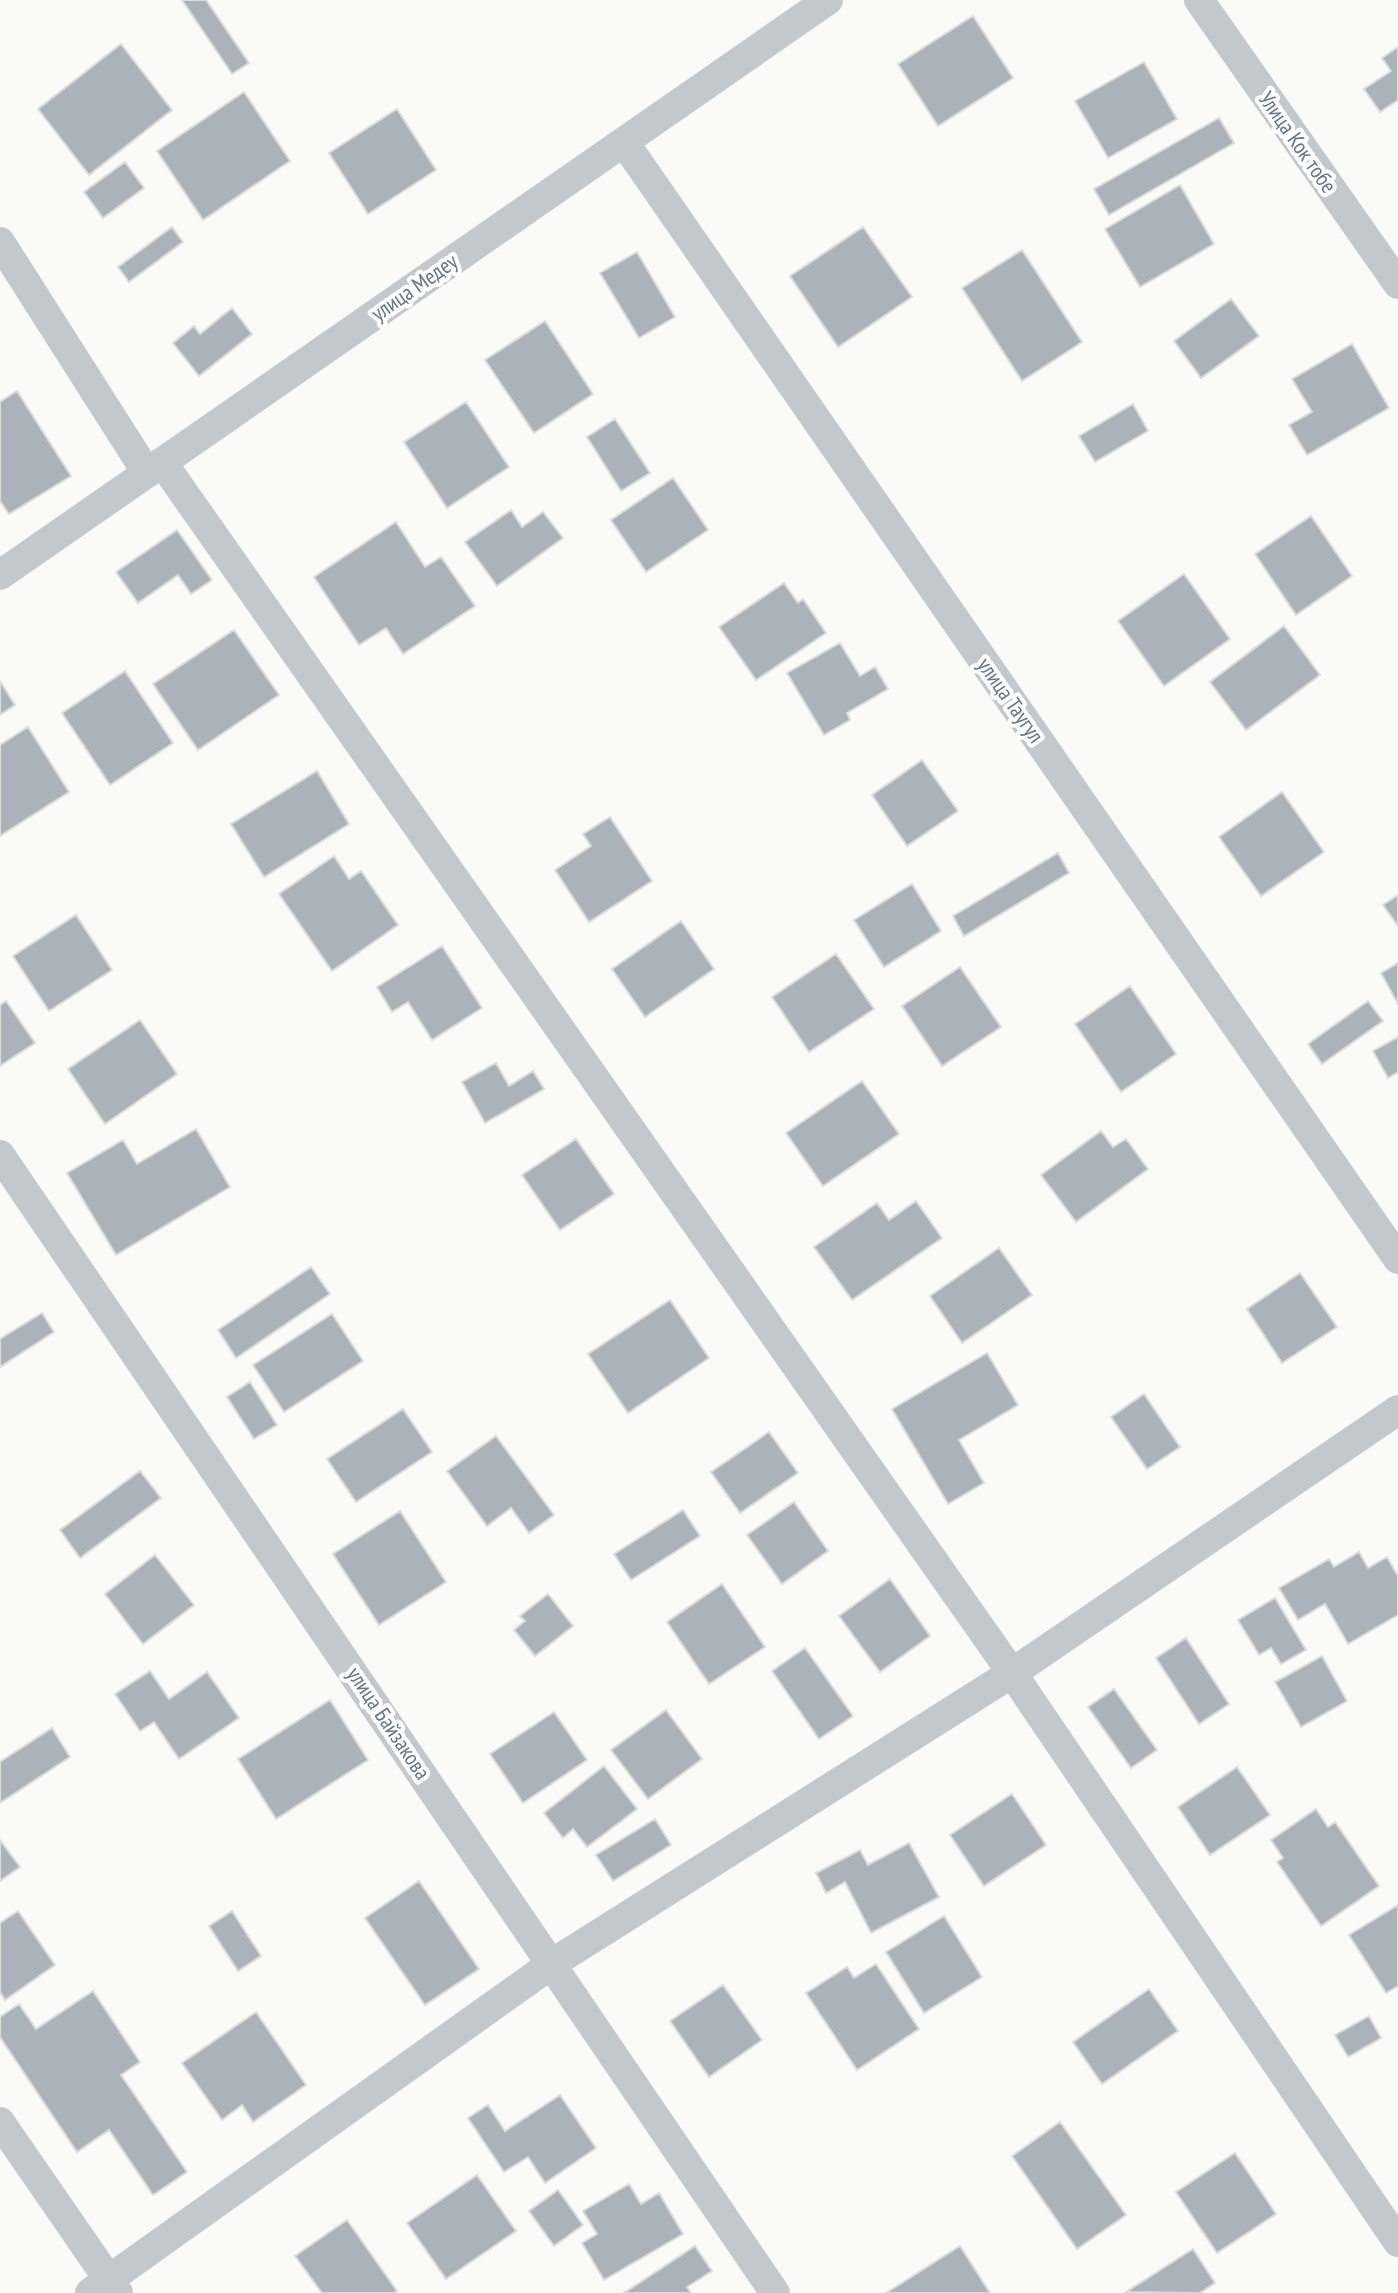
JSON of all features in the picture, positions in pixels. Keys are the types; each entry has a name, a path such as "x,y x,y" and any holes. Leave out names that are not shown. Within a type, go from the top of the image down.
{"street":[{"name":"улица Медеу","path":"0,575 828,0"},
{"name":"Улица Кок тобе","path":"1199,0 1398,284"},
{"name":"улица Таугул","path":"624,142 1398,1259"},
{"path":"0,242 155,468 1012,1673 1398,2242"},
{"name":"улица Байзакова","path":"0,1155 775,2293"},
{"path":"0,2122 106,2289 553,1963 1012,1673 1398,1410"}],"building":[{"path":"182,0 206,0 249,63 232,74"},
{"path":"973,16 1013,78 938,126 898,64"},
{"path":"121,44 172,110 89,175 38,109"},
{"path":"1398,47 1398,100 1380,112 1364,89 1391,71 1382,58"},
{"path":"1144,62 1177,119 1108,158 1075,101"},
{"path":"244,92 290,161 203,220 157,151"},
{"path":"397,109 436,170 368,214 329,153"},
{"path":"1219,118 1234,143 1109,215 1094,189"},
{"path":"125,162 144,188 103,218 84,192"},
{"path":"1180,185 1214,244 1140,287 1105,229"},
{"path":"172,227 183,242 129,282 118,267"},
{"path":"863,227 912,297 838,347 790,276"},
{"path":"1022,250 1082,342 1022,381 962,288"},
{"path":"637,252 675,317 639,338 600,273"},
{"path":"1231,299 1259,336 1201,378 1174,341"},
{"path":"232,308 252,334 199,376 173,343 194,326 200,334"},
{"path":"545,321 593,394 534,433 485,360"},
{"path":"1352,344 1389,408 1307,455 1289,425 1312,412 1292,379"},
{"path":"17,391 71,476 9,514 0,501 0,402"},
{"path":"466,402 509,467 447,508 404,442"},
{"path":"1133,404 1148,431 1095,462 1079,436"},
{"path":"615,419 650,473 621,491 587,437"},
{"path":"673,478 708,530 646,572 611,520"},
{"path":"511,510 522,527 543,512 563,538 497,586 465,542"},
{"path":"1311,516 1352,576 1296,615 1255,554"},
{"path":"396,522 425,567 441,557 475,606 403,654 386,628 359,645 314,577"},
{"path":"177,530 212,580 191,594 178,575 138,603 116,572"},
{"path":"1184,574 1230,639 1164,686 1118,621"},
{"path":"784,583 798,603 803,599 826,633 756,680 719,627"},
{"path":"1284,626 1320,675 1246,730 1210,682"},
{"path":"234,630 279,695 198,750 153,684"},
{"path":"840,643 860,676 875,667 888,689 847,713 850,720 824,735 787,673"},
{"path":"125,671 173,743 110,785 62,713"},
{"path":"0,681 15,705 0,715"},
{"path":"28,727 69,792 0,836 0,745"},
{"path":"922,760 958,811 907,846 872,795"},
{"path":"317,771 349,824 264,877 231,824"},
{"path":"1282,792 1324,852 1261,896 1219,837"},
{"path":"610,817 652,881 589,922 555,870 591,846 583,834"},
{"path":"1058,853 1069,873 964,936 953,916"},
{"path":"334,856 349,879 361,871 398,925 332,971 279,894"},
{"path":"912,884 941,931 884,967 854,920"},
{"path":"1398,895 1398,926 1383,905"},
{"path":"76,915 112,970 49,1011 13,956"},
{"path":"681,921 714,969 645,1017 612,969"},
{"path":"442,946 482,1008 432,1040 408,1002 392,1012 377,987"},
{"path":"836,954 874,1009 809,1052 772,997"},
{"path":"1398,963 1398,1004 1381,973"},
{"path":"960,967 1001,1027 942,1066 902,1006"},
{"path":"1130,986 1176,1054 1121,1092 1075,1024"},
{"path":"6,1001 35,1043 0,1066 0,1005"},
{"path":"1368,1001 1383,1021 1322,1064 1308,1044"},
{"path":"140,1020 177,1074 105,1124 68,1069"},
{"path":"1398,1037 1398,1072 1388,1078 1373,1051"},
{"path":"496,1063 509,1086 533,1071 544,1089 485,1123 462,1082"},
{"path":"862,1081 899,1134 823,1186 786,1133"},
{"path":"196,1129 230,1187 116,1255 67,1173 123,1140 137,1164"},
{"path":"1101,1131 1113,1147 1126,1139 1148,1169 1076,1222 1041,1175"},
{"path":"576,1139 614,1194 560,1230 522,1175"},
{"path":"916,1201 942,1238 852,1300 814,1247 877,1203 889,1220"},
{"path":"999,1248 1032,1295 962,1343 930,1296"},
{"path":"311,1267 330,1294 236,1358 218,1330"},
{"path":"1300,1273 1337,1327 1282,1363 1247,1309"},
{"path":"670,1300 709,1358 628,1413 588,1354"},
{"path":"42,1313 54,1332 0,1367 0,1339"},
{"path":"332,1314 363,1361 284,1412 253,1365"},
{"path":"987,1353 1018,1405 959,1440 984,1483 948,1504 892,1409"},
{"path":"250,1382 277,1425 254,1439 227,1397"},
{"path":"1144,1394 1180,1447 1147,1469 1111,1417"},
{"path":"403,1409 432,1452 356,1502 327,1459"},
{"path":"769,1432 798,1473 740,1513 711,1472"},
{"path":"496,1436 554,1515 529,1533 511,1508 487,1526 447,1471"},
{"path":"140,1471 161,1498 80,1558 60,1530"},
{"path":"794,1502 828,1551 782,1584 747,1535"},
{"path":"683,1510 700,1536 631,1580 614,1554"},
{"path":"400,1511 446,1582 379,1625 333,1554"},
{"path":"1359,1552 1368,1568 1387,1557 1398,1576 1398,1615 1348,1644 1325,1604 1298,1620 1279,1588 1329,1559 1334,1567"},
{"path":"155,1555 194,1605 143,1644 105,1594"},
{"path":"890,1579 930,1636 880,1672 839,1616"},
{"path":"722,1584 765,1647 709,1684 667,1622"},
{"path":"548,1594 573,1626 535,1656 514,1630 525,1621 520,1616"},
{"path":"1275,1598 1306,1650 1281,1664 1271,1648 1259,1655 1238,1620"},
{"path":"1186,1638 1229,1704 1199,1724 1156,1658"},
{"path":"805,1648 853,1716 819,1739 772,1671"},
{"path":"1322,1656 1347,1701 1301,1727 1275,1682"},
{"path":"150,1671 169,1699 207,1672 239,1718 179,1759 154,1722 140,1731 115,1694"},
{"path":"1114,1689 1157,1750 1131,1768 1088,1707"},
{"path":"330,1700 368,1760 276,1819 238,1759"},
{"path":"666,1710 702,1759 648,1799 611,1750"},
{"path":"554,1712 587,1760 523,1803 490,1754"},
{"path":"52,1728 70,1757 0,1803 0,1762"},
{"path":"604,1766 637,1809 587,1847 573,1829 563,1838 544,1813"},
{"path":"1237,1767 1270,1815 1210,1855 1178,1807"},
{"path":"1012,1794 1046,1845 984,1886 950,1835"},
{"path":"1316,1809 1328,1827 1335,1822 1379,1886 1321,1926 1277,1862 1283,1858 1271,1840"},
{"path":"655,1819 671,1845 613,1881 596,1855"},
{"path":"0,1840 20,1867 0,1881"},
{"path":"909,1843 939,1897 871,1933 845,1882 826,1893 816,1873 860,1850 868,1865"},
{"path":"419,1881 479,1969 425,2005 365,1918"},
{"path":"1398,1905 1398,1986 1386,1993 1349,1935"},
{"path":"18,1911 55,1965 5,2000 0,1992 0,1923"},
{"path":"232,1911 261,1956 238,1971 209,1926"},
{"path":"944,1916 982,1977 924,2013 886,1952"},
{"path":"876,1964 919,2029 857,2070 806,1993 847,1967 854,1978"},
{"path":"723,1985 762,2040 709,2077 670,2021"},
{"path":"1149,1989 1178,2031 1102,2084 1073,2042"},
{"path":"93,1991 140,2062 121,2075 187,2172 153,2195 109,2130 77,2152 0,2037 0,2017 19,2004 36,2029"},
{"path":"256,2012 306,2085 253,2122 242,2105 222,2120 182,2063"},
{"path":"1369,2016 1381,2038 1348,2057 1335,2035"},
{"path":"560,2095 596,2148 545,2183 528,2157 504,2172 468,2118 488,2105 505,2131"},
{"path":"1060,2122 1126,2215 1077,2249 1012,2156"},
{"path":"1235,2153 1276,2214 1217,2253 1176,2192"},
{"path":"477,2175 516,2231 446,2279 407,2223"},
{"path":"629,2184 641,2204 659,2193 683,2234 604,2280 582,2243 597,2234 583,2211"},
{"path":"558,2190 583,2225 554,2246 529,2211"},
{"path":"347,2220 397,2291 322,2293 295,2256"},
{"path":"695,2246 712,2271 687,2287 691,2293 624,2293"},
{"path":"960,2246 990,2293 886,2293"},
{"path":"1193,2249 1215,2283 1200,2293 1126,2292"}]}
